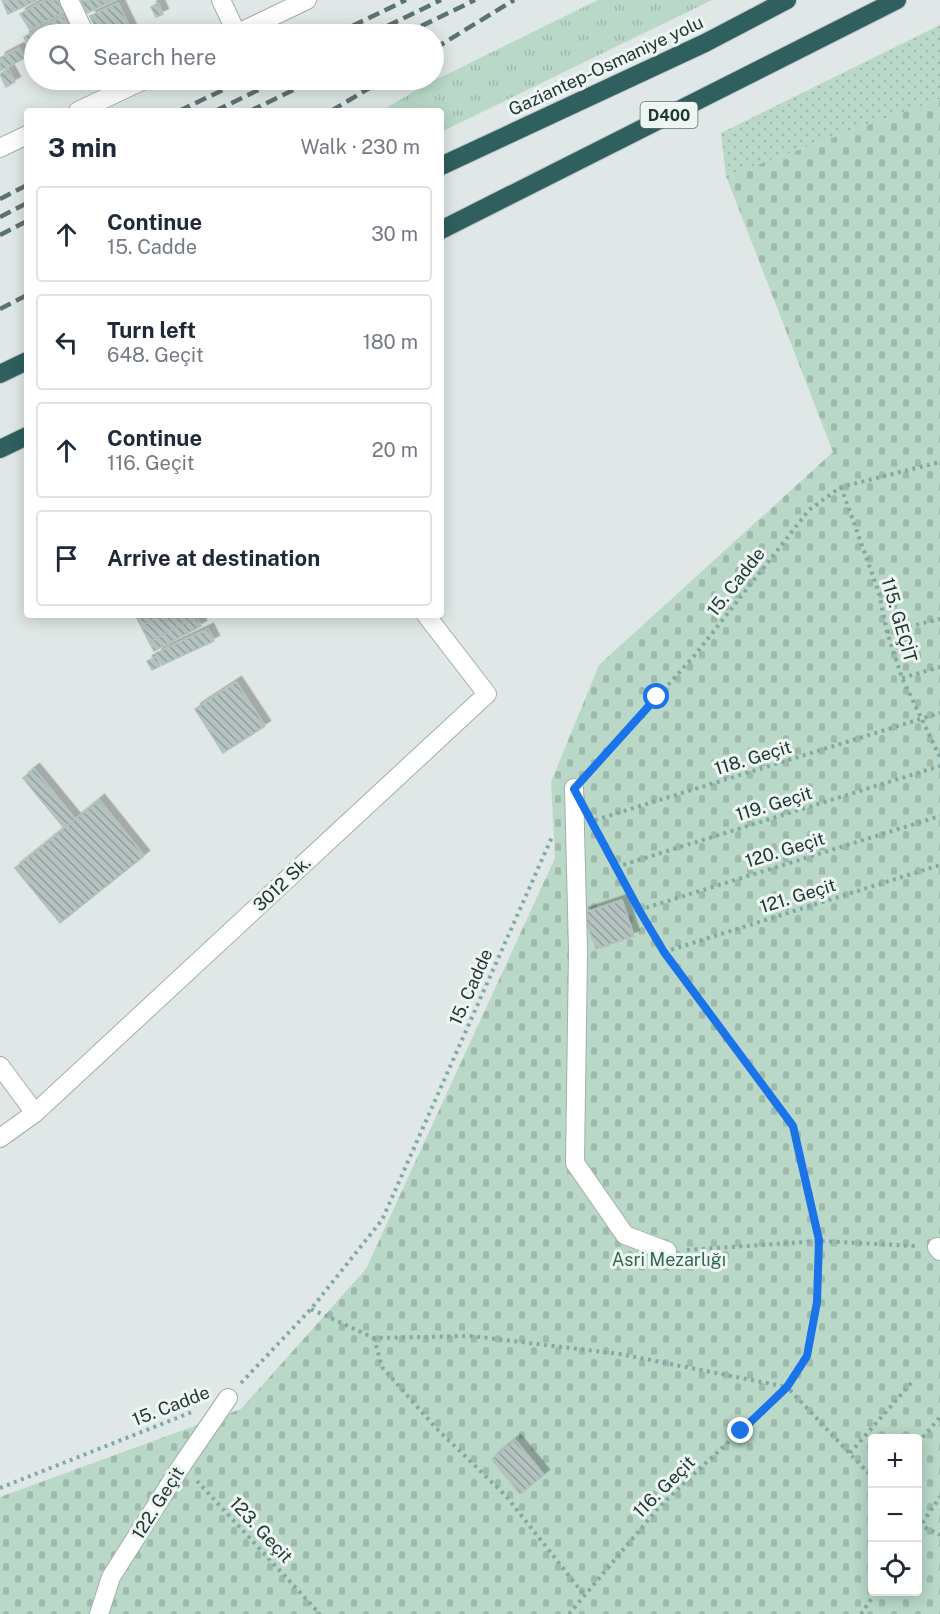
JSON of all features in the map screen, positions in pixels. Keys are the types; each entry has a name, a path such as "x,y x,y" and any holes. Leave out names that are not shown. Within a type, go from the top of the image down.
{"highway":[{"path":"705,43 777,0"},
{"name":"Gaziantep-Osmaniye yolu","path":"444,165 705,43 787,0"},
{"name":"D400","path":"444,228 894,2"},
{"path":"0,374 24,362"},
{"path":"0,449 24,437"}],"street":[{"path":"69,0 80,24"},
{"path":"221,0 232,24"},
{"path":"258,24 307,0"},
{"path":"82,108 106,90"},
{"path":"0,148 24,136"},
{"name":"3012 Sk.","path":"0,1138 35,1113 487,694 428,618"},
{"path":"574,789 578,951 575,1163 625,1235 667,1251"},
{"path":"0,1066 35,1113"},
{"name":"122. Geçit","path":"99,1614 111,1577 182,1465 228,1398"}],"path":[{"name":"15. Cadde","path":"574,789 695,655 809,510 841,487 940,462"},
{"name":"115. GEÇİT","path":"841,487 879,593 887,632 902,678 940,757"},
{"path":"887,632 940,620"},
{"path":"902,678 940,667"},
{"name":"118. Geçit","path":"592,822 940,713"},
{"name":"119. Geçit","path":"616,867 940,766"},
{"name":"120. Geçit","path":"639,910 940,816"},
{"name":"116. Geçit","path":"569,1614 660,1506 787,1387 807,1356 817,1302 819,1240 793,1126 664,952 592,822"},
{"name":"15. Cadde","path":"228,1398 311,1309 382,1220 555,832"},
{"name":"121. Geçit","path":"664,952 940,865"},
{"path":"667,1251 819,1240 939,1249"},
{"path":"311,1309 374,1338 482,1337 620,1354 787,1387 868,1472"},
{"path":"374,1338 382,1367 436,1428 506,1496 585,1596"},
{"path":"850,1453 913,1381"},
{"name":"15. Cadde","path":"0,1488 195,1411"},
{"path":"922,1438 940,1417"},
{"name":"123. Geçit","path":"182,1465 320,1614"},
{"path":"922,1521 939,1498"},
{"path":"922,1528 940,1535"},
{"path":"861,1614 873,1596"}],"green space":[{"path":"598,0 712,0 444,131 444,108 386,108 416,90 444,90 444,76"},
{"path":"940,25 940,99 726,176 721,133"},
{"name":"Asri Mezarlığı","path":"940,99 940,1614 0,1614 0,1497 241,1409 366,1269 555,858 551,782 599,665 833,452 726,176"}],"building":[{"path":"2,0 37,0 8,14"},
{"path":"45,0 57,0 64,12 41,24 26,24 20,14"},
{"path":"81,0 114,0 87,13"},
{"path":"118,3 128,24 94,24 90,16"},
{"path":"158,3 163,14 156,17 151,7"},
{"path":"63,16 67,24 48,24"},
{"path":"19,48 24,56 24,59 0,71 0,58"},
{"path":"8,69 15,82 6,87 0,74"},
{"path":"137,618 156,618 141,626"},
{"path":"156,618 194,618 149,642 141,626"},
{"path":"194,618 197,618 201,626 154,651 149,642"},
{"path":"208,629 214,641 162,665 156,653"},
{"path":"156,657 160,666 152,670 147,661"},
{"path":"236,682 265,726 223,753 195,709"},
{"path":"34,769 75,819 64,828 23,778"},
{"path":"99,800 144,856 60,923 15,868"},
{"path":"622,900 634,936 596,949 583,913"},
{"path":"515,1440 544,1475 520,1494 492,1459"}],"railway":[{"path":"357,24 406,0"},
{"path":"392,24 441,0"},
{"path":"426,24 475,0"},
{"path":"444,43 514,0"},
{"path":"185,108 223,90"},
{"path":"221,108 258,90"},
{"path":"256,108 293,90"},
{"path":"336,108 366,90"},
{"path":"0,199 24,187"},
{"path":"0,217 24,205"},
{"path":"0,235 24,223"},
{"path":"0,309 24,297"}],"route":[{"path":"657,697 574,789 664,952 793,1126 819,1240 817,1302 807,1356 787,1387 741,1431"}]}
